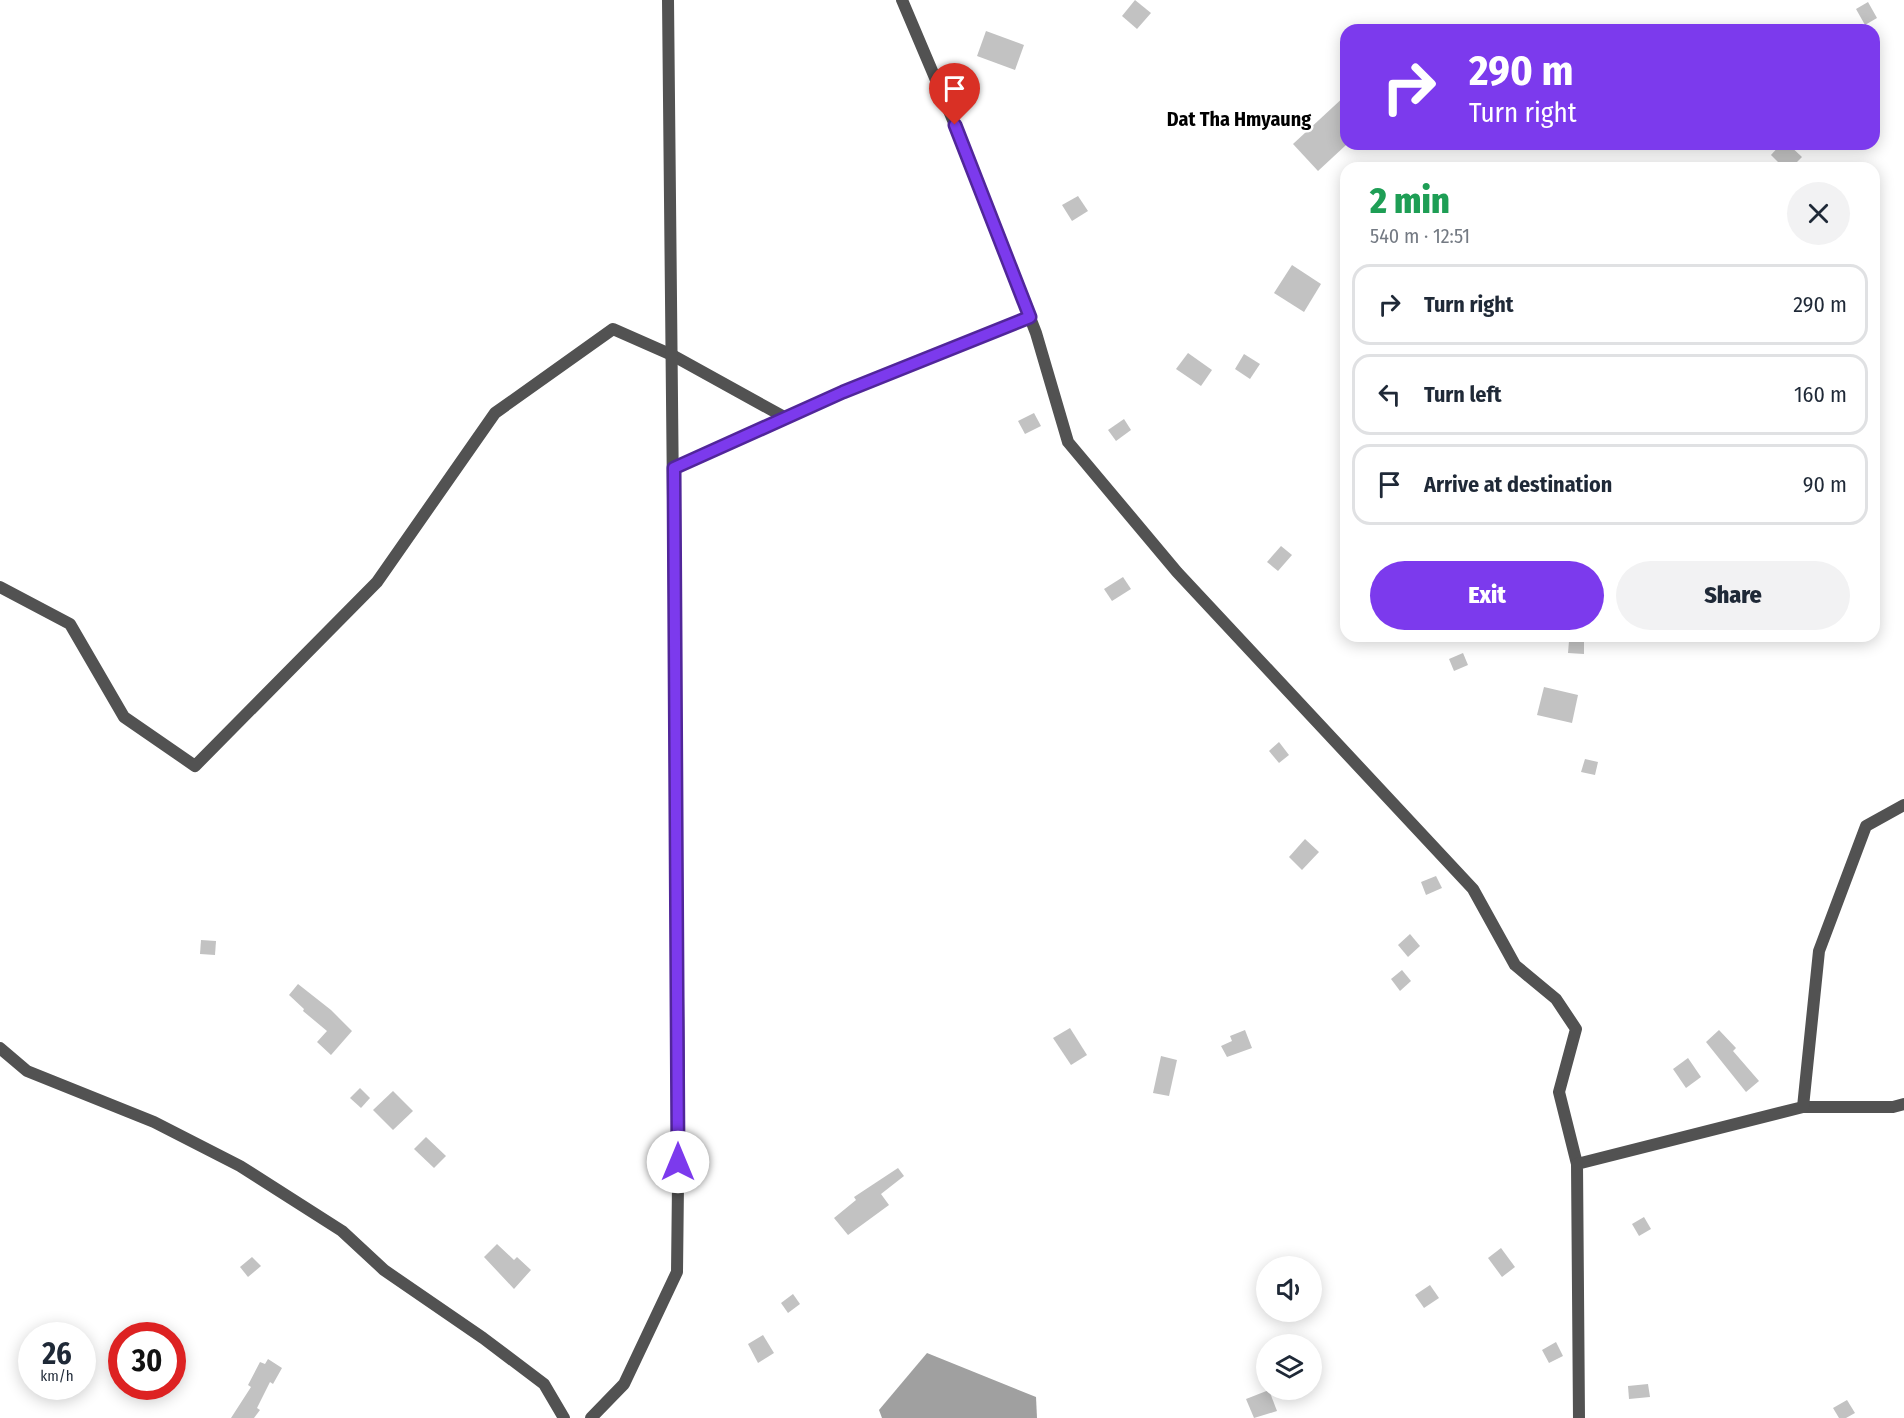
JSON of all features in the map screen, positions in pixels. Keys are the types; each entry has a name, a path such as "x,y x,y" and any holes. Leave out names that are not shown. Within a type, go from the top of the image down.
{"street":[{"path":"591,1418 624,1384 677,1272 679,1084 668,0"},
{"path":"902,0 955,125 1030,317 1068,442 1177,572 1473,889 1515,965 1556,999 1576,1029 1559,1092 1577,1164 1579,1418"},
{"path":"674,468 843,392 1030,317"},
{"path":"0,587 70,624 124,717 195,766 377,582 495,413 613,329 672,355 786,418"},
{"path":"1803,1107 1819,951 1866,826 1904,805"},
{"path":"0,1048 27,1071 154,1122 240,1166 342,1231 384,1270 483,1338 544,1384 564,1418"},
{"path":"1577,1164 1803,1107 1893,1107 1904,1104"}],"shaded area":[{"path":"927,1353 1036,1397 1037,1418 882,1418 879,1410"}],"building":[{"path":"1135,0 1151,13 1137,29 1122,16"},
{"path":"1868,2 1877,18 1864,24 1856,9"},
{"path":"986,31 1024,45 1015,70 977,56"},
{"path":"1340,101 1341,150 1318,171 1293,144"},
{"path":"1776,150 1794,150 1802,157 1797,162 1778,162 1771,155"},
{"path":"1078,196 1088,211 1072,221 1062,205"},
{"path":"1292,265 1321,284 1304,312 1274,293"},
{"path":"1188,353 1212,370 1201,386 1176,369"},
{"path":"1244,354 1260,364 1250,379 1235,369"},
{"path":"1034,413 1041,426 1025,434 1018,421"},
{"path":"1124,419 1131,430 1116,441 1108,430"},
{"path":"1281,546 1292,555 1278,571 1267,562"},
{"path":"1123,577 1131,589 1112,601 1104,589"},
{"path":"1569,642 1584,642 1584,654 1568,653"},
{"path":"1463,653 1468,665 1454,671 1449,659"},
{"path":"1544,687 1578,695 1572,723 1537,715"},
{"path":"1279,742 1289,755 1279,763 1269,751"},
{"path":"1585,759 1598,762 1595,775 1581,772"},
{"path":"1305,839 1319,852 1302,870 1289,857"},
{"path":"1436,876 1442,888 1426,895 1421,882"},
{"path":"1410,934 1420,946 1408,957 1398,945"},
{"path":"201,940 216,941 215,955 200,954"},
{"path":"1402,970 1411,981 1400,991 1391,979"},
{"path":"298,984 331,1010 352,1031 331,1055 317,1042 327,1031 303,1011 304,1009 289,995"},
{"path":"1070,1028 1087,1055 1071,1065 1053,1038"},
{"path":"1245,1030 1252,1048 1227,1057 1221,1046 1232,1041 1230,1036"},
{"path":"1719,1030 1736,1048 1733,1051 1759,1081 1746,1092 1706,1042"},
{"path":"1161,1056 1177,1060 1169,1096 1153,1093"},
{"path":"1688,1058 1701,1077 1686,1088 1673,1069"},
{"path":"360,1088 370,1098 361,1108 350,1098"},
{"path":"393,1091 413,1111 393,1130 373,1110"},
{"path":"426,1137 446,1156 434,1168 414,1149"},
{"path":"898,1168 904,1176 881,1194 889,1205 848,1235 834,1218 856,1200 854,1197"},
{"path":"1644,1217 1651,1229 1639,1236 1632,1224"},
{"path":"497,1244 514,1260 517,1257 531,1270 514,1289 484,1257"},
{"path":"1501,1248 1515,1267 1502,1277 1488,1258"},
{"path":"252,1257 261,1266 248,1277 240,1267"},
{"path":"1430,1285 1439,1298 1424,1308 1415,1295"},
{"path":"793,1294 800,1304 788,1313 781,1303"},
{"path":"763,1335 774,1353 758,1363 748,1344"},
{"path":"1556,1342 1563,1356 1549,1363 1542,1350"},
{"path":"268,1359 282,1368 273,1384 270,1382 257,1408 260,1410 254,1418 231,1418 251,1387 248,1385 260,1362 265,1364"},
{"path":"1648,1384 1650,1397 1629,1399 1628,1386"},
{"path":"1256,1395 1256,1400 1273,1400 1277,1411 1254,1418 1246,1399"},
{"path":"1847,1400 1855,1413 1846,1418 1839,1418 1833,1408"}],"district":[{"name":"Dat Tha Hmyaung","path":"1239,119"}],"route":[{"path":"678,1162 674,468 843,392 1030,317 955,125"}]}
